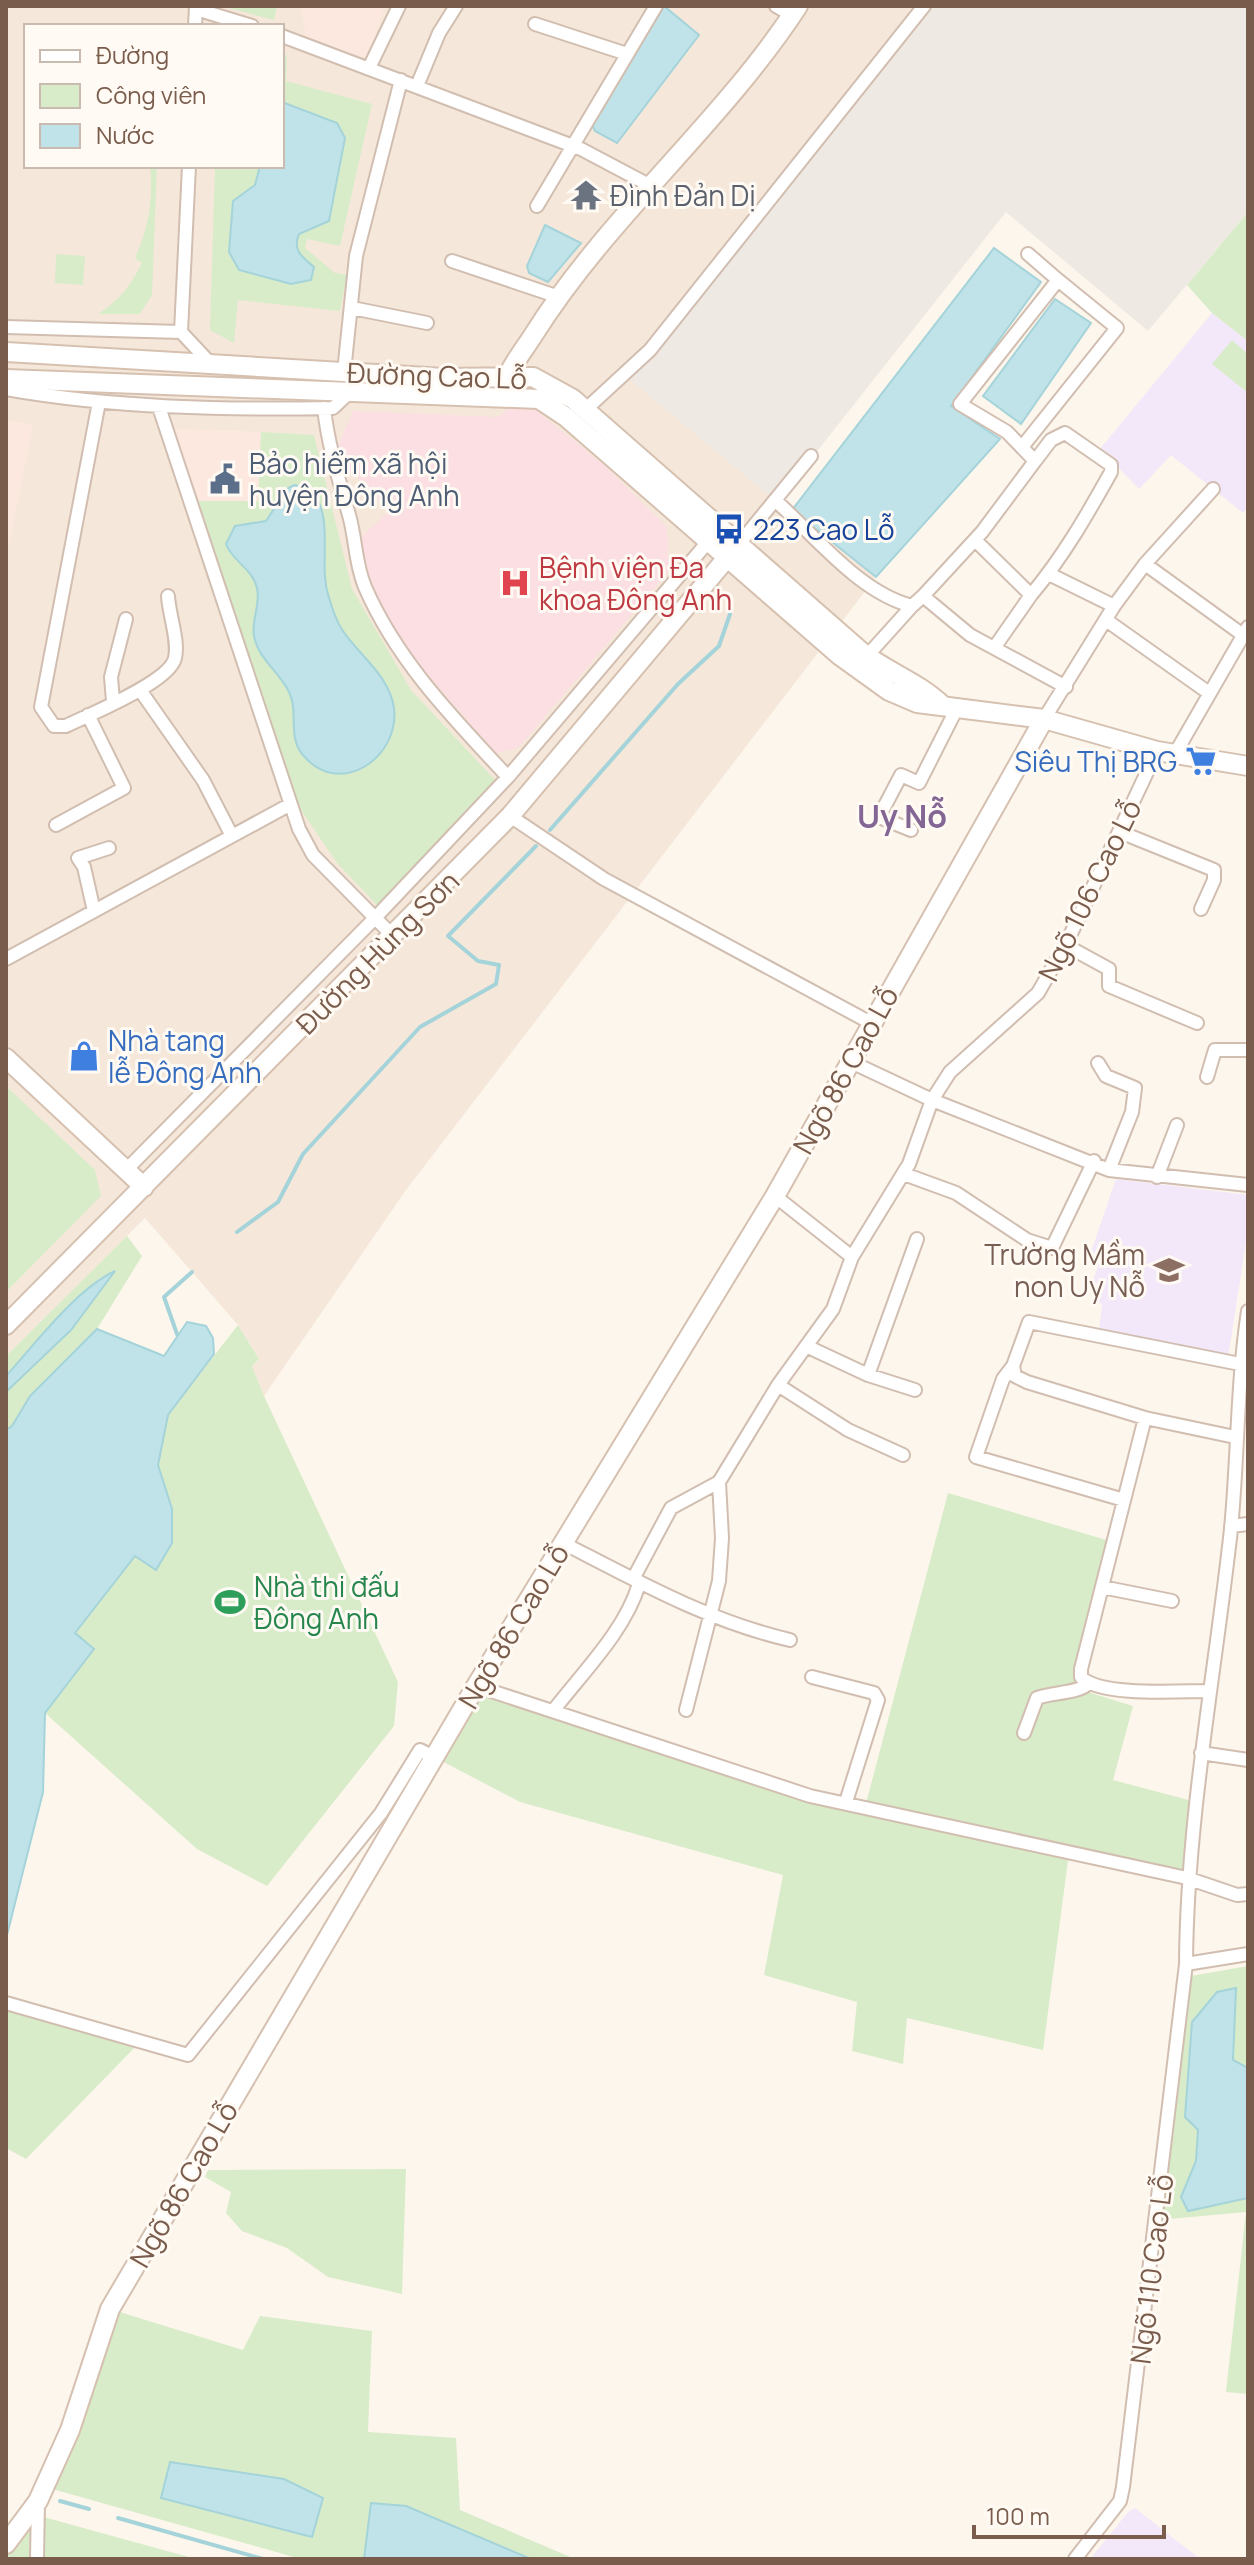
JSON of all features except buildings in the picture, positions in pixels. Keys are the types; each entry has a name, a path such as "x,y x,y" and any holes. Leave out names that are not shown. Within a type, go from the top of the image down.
{"street":[{"path":"369,68 399,6"},
{"path":"417,86 439,33 456,6"},
{"path":"537,206 576,147 656,6"},
{"path":"585,410 650,350 924,6"},
{"path":"196,7 246,24"},
{"path":"504,389 559,297 649,185 769,50 789,9"},
{"path":"535,24 627,54"},
{"path":"284,37 576,147 616,165 649,185"},
{"path":"344,372 356,256 401,80"},
{"path":"181,332 189,168"},
{"path":"1022,447 1117,328 1028,254"},
{"path":"452,261 559,297"},
{"path":"1035,461 1007,432 960,404 1058,280"},
{"path":"352,308 427,323"},
{"path":"6,327 181,332 210,363"},
{"name":"Đường Cao Lỗ","path":"6,352 344,372 504,389 530,397 553,406 707,543 733,552 867,656 896,676 923,687 949,706"},
{"name":"Đường Cao Lỗ","path":"6,379 350,392 504,389 533,377 547,382 585,410 863,674 917,703 1044,719 1167,752 1248,766"},
{"path":"6,389 99,402 227,408 333,408 350,392"},
{"path":"227,389 227,408"},
{"path":"99,402 41,707 44,717 54,726 66,726 140,690 170,669 175,660 168,596"},
{"path":"159,407 289,805 313,855 393,936"},
{"path":"324,408 327,440 353,528 358,564 375,608 431,694 508,777"},
{"path":"867,656 975,540 1051,440 1065,433 1111,465 1111,472 1073,539 994,648"},
{"path":"733,552 777,502 811,456"},
{"path":"1044,719 1114,606 1145,564 1213,489"},
{"path":"777,502 855,573 890,599 912,606"},
{"path":"975,540 1031,595"},
{"path":"126,1170 375,918 508,777 707,543"},
{"name":"Đường Hùng Sơn","path":"6,1325 510,816 733,552"},
{"path":"1145,564 1244,639"},
{"path":"1049,574 1114,606"},
{"path":"923,596 970,635 1066,687"},
{"path":"113,701 111,677 126,619"},
{"path":"1106,620 1209,693"},
{"name":"Ngõ 106 Cao Lỗ","path":"778,1385 833,1309 852,1257 904,1174 932,1100 950,1072 1038,993 1120,832 1167,752 1244,639"},
{"path":"140,690 203,780 232,836"},
{"path":"911,830 879,817 901,775 919,783 949,706"},
{"path":"56,825 124,788 88,715"},
{"name":"Ngõ 86 Cao Lỗ","path":"6,2544 38,2501 70,2430 110,2309 476,1686 775,1196 1044,719"},
{"path":"6,959 289,805"},
{"path":"510,816 604,879 871,1023"},
{"path":"1120,832 1214,870 1214,880 1201,909"},
{"path":"94,911 84,867 78,858 109,848"},
{"path":"1065,945 1109,969 1109,986 1197,1023"},
{"path":"1207,1077 1215,1050 1248,1050"},
{"path":"6,1058 144,1187"},
{"path":"849,1061 932,1100 1094,1161 1109,1170 1248,1185"},
{"path":"1098,1063 1106,1076 1135,1088 1132,1112 1109,1170"},
{"path":"1157,1177 1177,1125"},
{"path":"904,1174 956,1193 1027,1240 1052,1248 1094,1161"},
{"path":"775,1196 852,1257"},
{"path":"868,1375 917,1239"},
{"name":"Ngõ 110 Cao Lỗ","path":"1075,2559 1120,2501 1123,2487 1186,1964 1187,1878 1231,1526 1240,1364 1248,1311"},
{"path":"1124,1500 976,1457 1003,1379 1013,1366 1029,1322 1240,1364"},
{"path":"806,1346 868,1375 915,1390"},
{"path":"1013,1366 1015,1376 1027,1382 1145,1418 1235,1437"},
{"path":"553,1711 608,1640 635,1597 636,1582 671,1508 719,1482 778,1385 848,1430 903,1455"},
{"path":"1145,1418 1081,1677 1088,1684 1143,1691 1208,1691"},
{"path":"686,1710 719,1581 722,1538 719,1482"},
{"path":"1231,1526 1248,1524"},
{"path":"563,1543 709,1616 790,1640"},
{"path":"1102,1587 1172,1601"},
{"path":"812,1677 874,1693 878,1700 846,1802"},
{"path":"1024,1733 1037,1698 1055,1691 1081,1690 1088,1684"},
{"path":"476,1686 789,1790 1187,1878 1237,1895 1248,1894"},
{"path":"6,2003 188,2055 381,1813 420,1750 434,1757"},
{"path":"1201,1753 1248,1760"},
{"path":"1186,1964 1248,1954"},
{"path":"37,2559 38,2501"}],"shaded area":[{"path":"6,6 924,6 624,374 876,577 406,1190 264,1396 252,1366 259,1359 238,1325 145,1218 6,1356"},
{"path":"301,6 385,6 367,58 306,36"},
{"path":"924,6 1248,6 1248,212 1148,331 1006,212 777,502 623,374"},
{"path":"1212,313 1248,341 1248,506 1243,513 1171,455 1139,489 1100,449"},
{"name":"Bệnh viện Đa khoa Đông Anh","path":"509,407 532,407 605,466 667,527 669,571 518,748 496,753 420,666 387,617 366,569 358,540 390,510 337,458 335,452 353,411 499,417"},
{"path":"6,420 33,425 6,559"},
{"path":"172,429 261,432 259,501 194,501"},
{"name":"Trường Mầm non Uy Nỗ","path":"1116,1179 1248,1195 1248,1229 1228,1358 1099,1330 1102,1304 1094,1300 1100,1286 1093,1281 1100,1260 1090,1255"},
{"path":"1135,2508 1200,2559 1090,2559 1129,2511"}],"green space":[{"path":"221,6 277,6 274,20"},
{"path":"284,54 287,55 286,81 372,104 340,246 307,239 305,248 335,273 347,275 340,311 238,300 234,343 210,330 215,168 284,168"},
{"path":"150,168 157,168 152,295 140,314 98,314 124,292 142,263 135,258 149,213"},
{"path":"1248,212 1248,341 1212,313 1187,285"},
{"path":"56,254 85,256 83,285 55,283"},
{"path":"1232,340 1248,354 1248,393 1212,364"},
{"path":"261,432 314,435 352,589 411,690 495,780 378,906 337,863 299,807 194,501 258,501"},
{"path":"6,1086 95,1170 101,1196 6,1292"},
{"path":"127,1236 142,1256 97,1329 30,1396 12,1426 6,1430 6,1392 71,1330 114,1272 100,1278 6,1376 6,1356"},
{"name":"Nhà thi đấu Đông Anh","path":"238,1325 259,1359 252,1366 264,1396 398,1682 394,1726 267,1886 197,1849 45,1713 94,1649 75,1633 172,1509 158,1465 168,1415"},
{"path":"948,1493 1113,1542 1081,1690 1133,1706 1113,1780 1196,1802 1181,1877 1069,1853 1043,2050 907,2018 903,2064 852,2051 857,2002 764,1975 783,1875 520,1802 434,1757 476,1686 810,1796 865,1807"},
{"path":"1248,1966 1248,2394 1226,2392 1246,2212 1158,2220 1185,1977"},
{"path":"6,2003 141,2041 26,2159 6,2148"},
{"path":"406,2169 402,2294 328,2277 287,2248 242,2231 226,2213 231,2192 205,2177 208,2170"},
{"path":"110,2309 243,2350 260,2316 372,2331 368,2432 456,2438 460,2510 575,2559 301,2559 45,2487"},
{"path":"29,2513 196,2559 6,2559 6,2544"}],"water":[{"path":"664,6 699,35 617,143 595,131 592,125"},
{"path":"284,103 337,123 345,138 329,221 299,234 297,240 299,253 314,267 311,280 291,284 239,270 229,252 233,201 255,185 259,168 284,168"},
{"path":"545,225 581,243 548,282 529,273 527,266"},
{"path":"994,248 1041,282 951,406 1000,439 876,577 792,510"},
{"path":"1055,299 1091,323 1021,424 983,396"},
{"path":"294,485 309,488 322,511 325,581 337,620 386,685 394,708 393,726 387,743 364,767 349,773 333,773 317,768 298,748 289,692 256,644 257,588 251,575 226,544 235,526 266,521 287,489"},
{"path":"115,1271 71,1330 6,1392 6,1376 43,1333 86,1290"},
{"path":"187,1322 206,1326 213,1338 214,1354 168,1415 158,1465 172,1509 172,1543 156,1570 135,1556 75,1633 94,1649 45,1713 43,1792 6,1939 6,1430 12,1426 30,1396 97,1329 164,1356"},
{"path":"1236,1988 1233,2060 1248,2068 1248,2198 1188,2211 1181,2197 1196,2161 1198,2130 1185,2117 1192,2022 1217,1992"},
{"path":"170,2462 284,2479 323,2498 312,2537 161,2498"},
{"path":"371,2503 406,2506 531,2559 364,2559"}],"waterway":[{"path":"550,830 678,684 719,646 730,614"},
{"path":"237,1232 278,1202 303,1154 420,1027 496,984 499,965 478,961 448,936 536,846"},
{"path":"177,1334 164,1297 192,1272"},
{"path":"60,2501 89,2509"},
{"path":"118,2518 263,2559"}],"place":[{"name":"Đình Đản Dị","path":"586,195"},
{"name":"Bảo hiểm xã hội huyện Đông Anh","path":"225,479"},
{"name":"223 Cao Lỗ","path":"729,529"},
{"name":"Bệnh viện Đa khoa Đông Anh","path":"515,583"},
{"name":"Siêu Thị BRG","path":"1201,761"},
{"name":"Nhà tang lễ Đông Anh","path":"84,1056"},
{"name":"Trường Mầm non Uy Nỗ","path":"1169,1270"},
{"name":"Nhà thi đấu Đông Anh","path":"230,1602"}],"district":[{"name":"Uy Nỗ","path":"902,816"}]}
